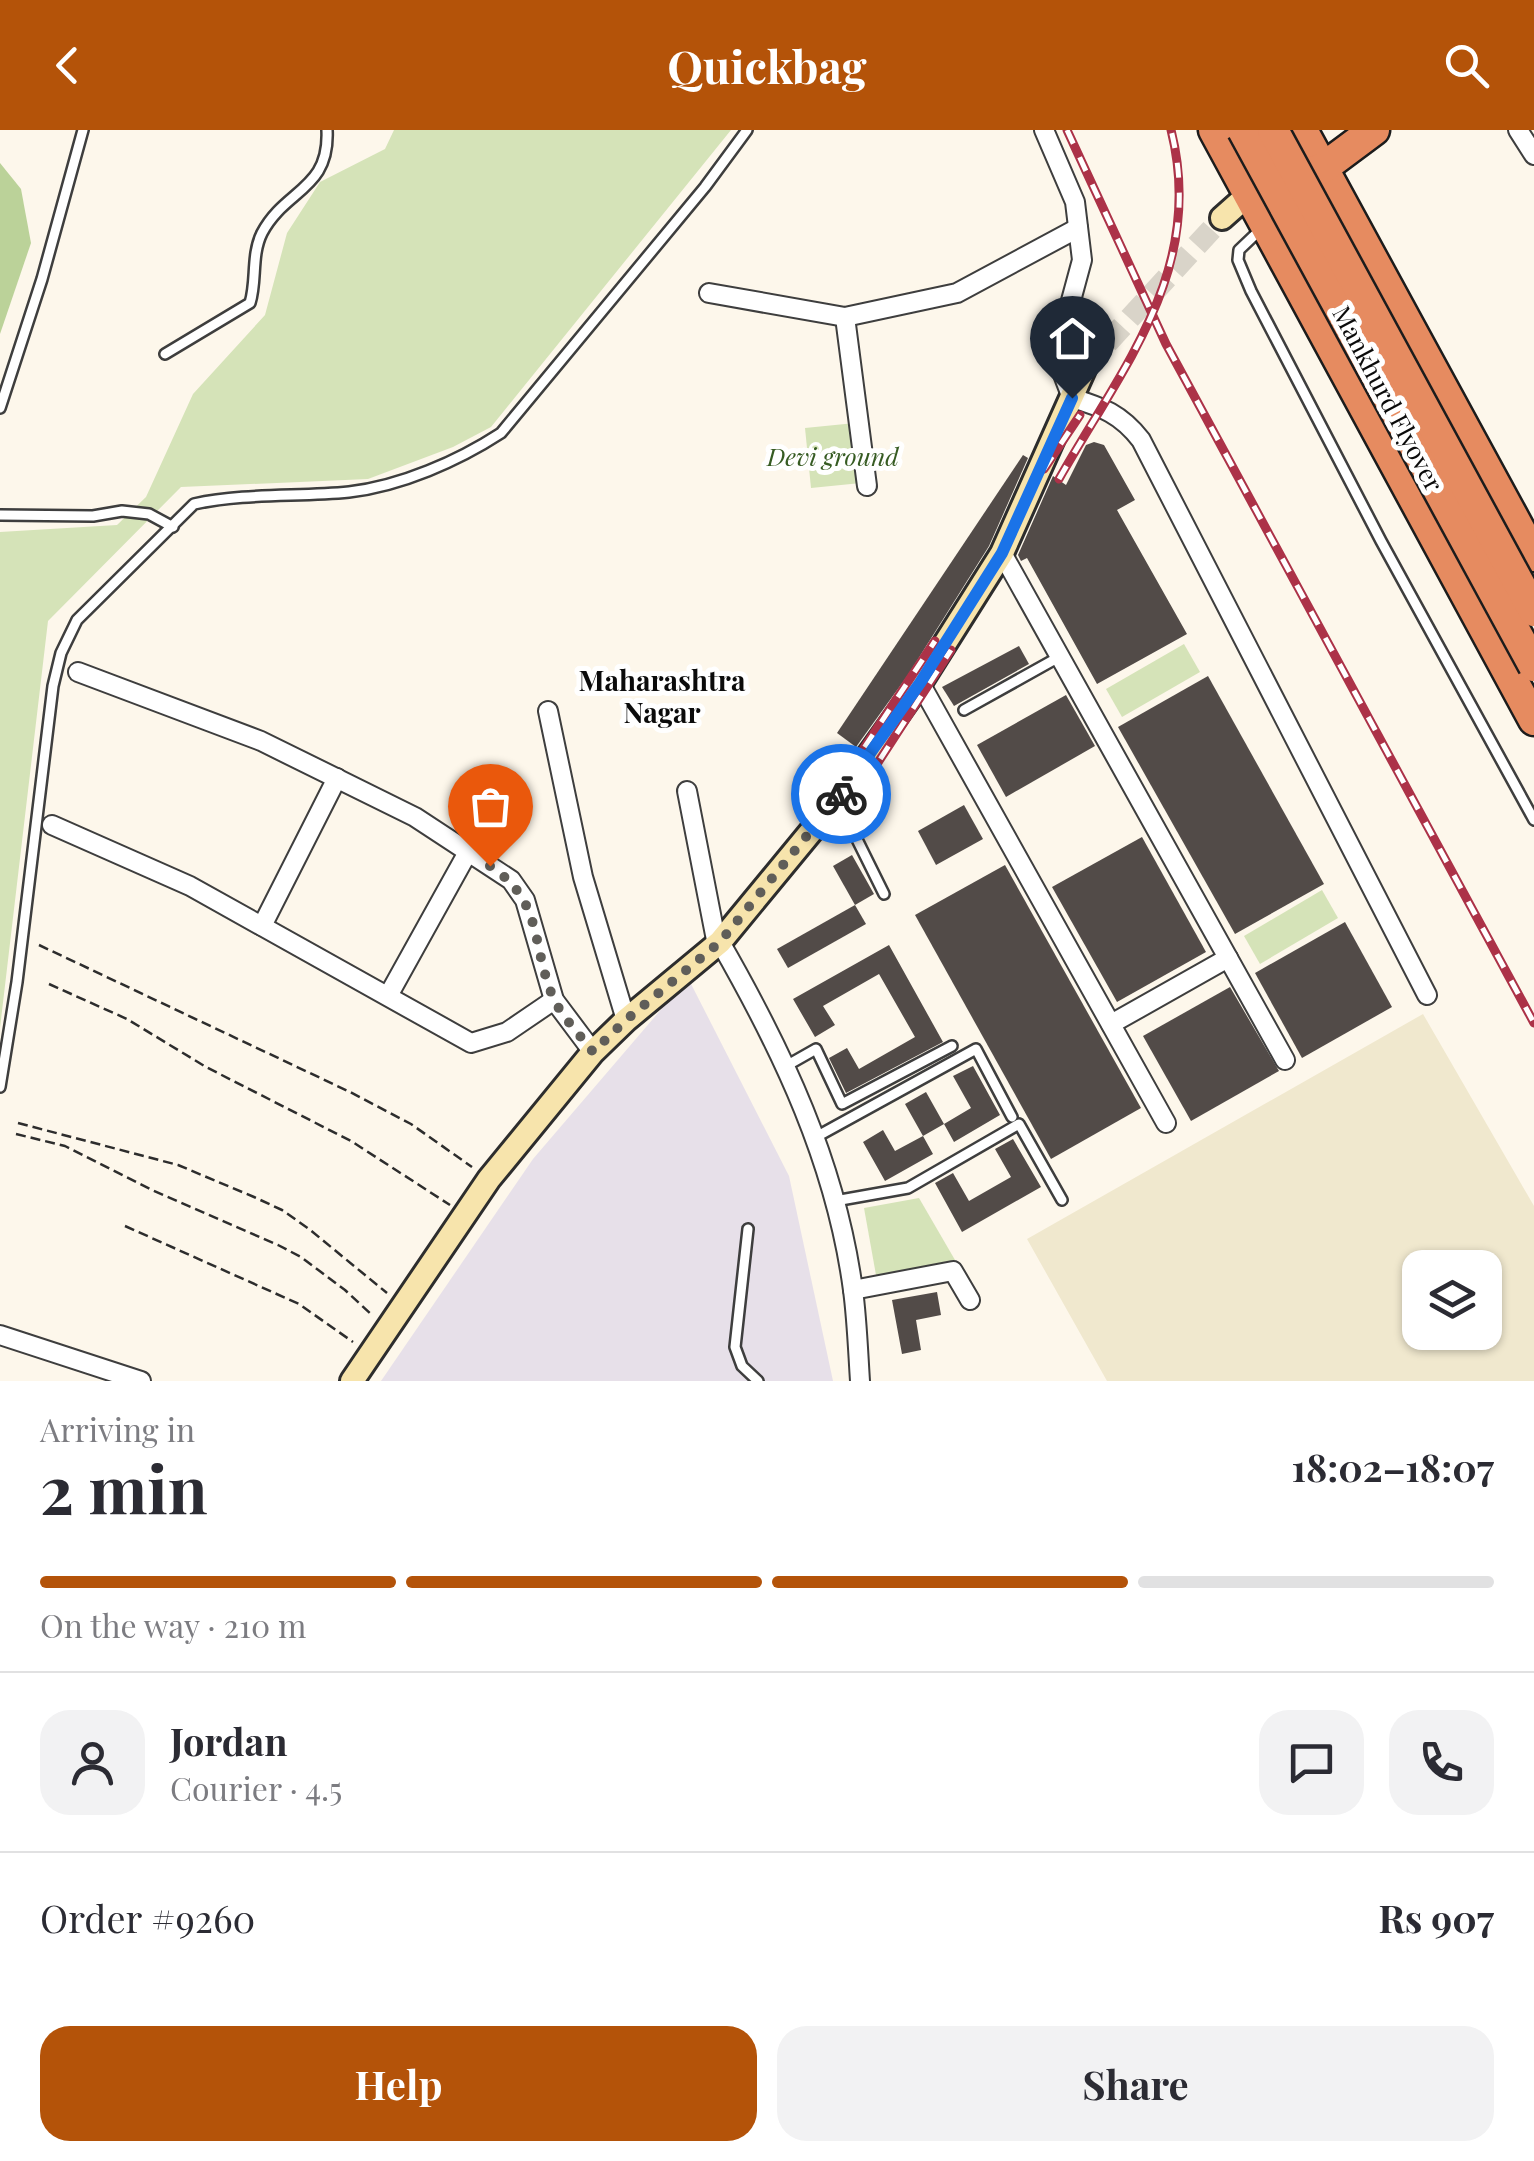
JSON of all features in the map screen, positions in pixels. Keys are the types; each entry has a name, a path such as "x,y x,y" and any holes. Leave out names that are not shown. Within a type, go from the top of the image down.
{"highway":[{"path":"1214,130 1534,720"},
{"name":"Mankhurd Flyover","path":"1244,130 1534,666"},
{"name":"Mankhurd Flyover","path":"1274,130 1534,611"},
{"path":"1249,194 1291,130"},
{"path":"1302,130 1534,556"},
{"path":"1249,194 1323,168 1374,130"}],"street":[{"path":"1044,130 1074,202 1082,260 1056,356 1072,398"},
{"path":"1518,130 1534,155"},
{"path":"1222,218 1249,194"},
{"path":"709,293 846,317 957,292 1078,228"},
{"path":"846,317 867,486"},
{"path":"352,1381 490,1179 593,1052 718,944 837,800 920,683 1002,553 1085,367"},
{"path":"1072,398 1108,409 1126,421 1140,440 1427,995"},
{"path":"1002,553 1285,1060"},
{"path":"78,672 261,741 414,817 511,880 526,900 554,1000 593,1052"},
{"path":"920,683 1166,1123"},
{"path":"548,711 583,878 626,1020"},
{"path":"262,926 337,778"},
{"path":"688,791 718,944 768,1026 816,1137 836,1201 853,1290 860,1381"},
{"path":"52,825 190,886 471,1043 506,1032 554,1000"},
{"path":"388,996 468,852"},
{"path":"1111,1024 1228,958"},
{"path":"853,1290 953,1271 970,1300"},
{"path":"0,1335 141,1381"}],"lane":[{"path":"0,408 42,279 82,130"},
{"path":"165,354 250,304 260,236 272,217 318,174 328,154 327,130"},
{"path":"0,1087 18,982 54,686 60,653 78,620 194,504 218,499 352,492 413,476 474,451 501,433 705,187 747,130"},
{"path":"1266,224 1238,250 1238,260 1251,291 1353,489 1534,820"},
{"path":"0,514 93,516 122,511 148,514 173,528"},
{"path":"964,710 1060,657"},
{"path":"837,800 884,894"},
{"path":"786,1066 816,1048 842,1104 952,1046"},
{"path":"816,1137 976,1049 1012,1117"},
{"path":"836,1201 908,1188 1019,1124 1062,1200"},
{"path":"748,1229 735,1347 742,1366 758,1381"}],"path":[{"path":"40,945 366,1100 410,1124 490,1179"},
{"path":"50,984 127,1020 206,1067 351,1141 463,1216"},
{"path":"18,1122 178,1166 282,1210 403,1308"},
{"path":"16,1134 65,1146 301,1257 345,1290 388,1330"},
{"path":"126,1226 299,1304 371,1354"}],"shaded area":[{"path":"688,978 789,1176 833,1381 381,1381 533,1159"},
{"path":"1423,1014 1534,1206 1534,1381 1107,1381 1027,1239"}],"green space":[{"path":"394,130 731,130 491,427 453,447 368,479 181,487 48,621 0,1028 0,532 117,525 146,497 193,394 265,315 287,233 320,182 385,149"},
{"path":"0,163 21,189 31,243 0,334"},
{"name":"Devi ground","path":"855,423 861,483 811,488 805,428"},
{"path":"1184,644 1200,672 1122,717 1106,689"},
{"path":"1322,890 1338,918 1260,964 1244,936"},
{"path":"919,1198 955,1260 876,1275 864,1208"}],"building":[{"path":"1086,445 1104,445 1135,500 1117,510 1187,634 1097,684 1027,558 1021,561 1018,555 1053,476 1066,485"},
{"path":"1023,455 1028,458 989,546 908,675 856,747 837,733"},
{"path":"1019,646 1029,664 954,706 942,687"},
{"path":"1208,676 1324,884 1235,934 1118,727"},
{"path":"1066,695 1095,746 1006,797 977,745"},
{"path":"964,805 983,839 936,865 918,831"},
{"path":"1142,837 1206,952 1117,1002 1052,887"},
{"path":"852,855 874,894 855,905 833,866"},
{"path":"1005,865 1141,1108 1051,1159 915,915"},
{"path":"855,905 866,924 788,968 777,949"},
{"path":"1345,922 1392,1007 1302,1058 1255,973"},
{"path":"889,945 943,1042 846,1093 829,1058 847,1048 859,1069 915,1037 879,974 823,1006 835,1025 815,1037 793,999"},
{"path":"1230,987 1279,1071 1191,1121 1143,1036"},
{"path":"973,1066 1000,1115 954,1142 944,1124 971,1108 953,1076"},
{"path":"926,1092 944,1124 923,1136 905,1104"},
{"path":"883,1130 895,1151 923,1136 933,1154 885,1181 863,1142"},
{"path":"1013,1139 1041,1187 962,1232 935,1183 953,1173 969,1201 1011,1177 995,1149"},
{"path":"937,1292 941,1315 916,1320 921,1350 902,1354 892,1300"}],"tunnel":[{"path":"1085,367 1222,218"}],"railway":[{"path":"1067,130 1166,344 1534,1023"},
{"path":"1059,479 1132,356 1168,272 1177,227 1179,180 1171,130"},
{"path":"1044,469 1080,415"},
{"path":"848,772 935,641"},
{"path":"864,784 951,650"}],"way so far":[{"path":"490,866 511,880 526,900 554,1000 593,1052 720,942 841,794"}],"district":[{"name":"Maharashtra Nagar","path":"662,695"}],"route":[{"path":"841,794 920,683 1002,553 1072,398"}]}
